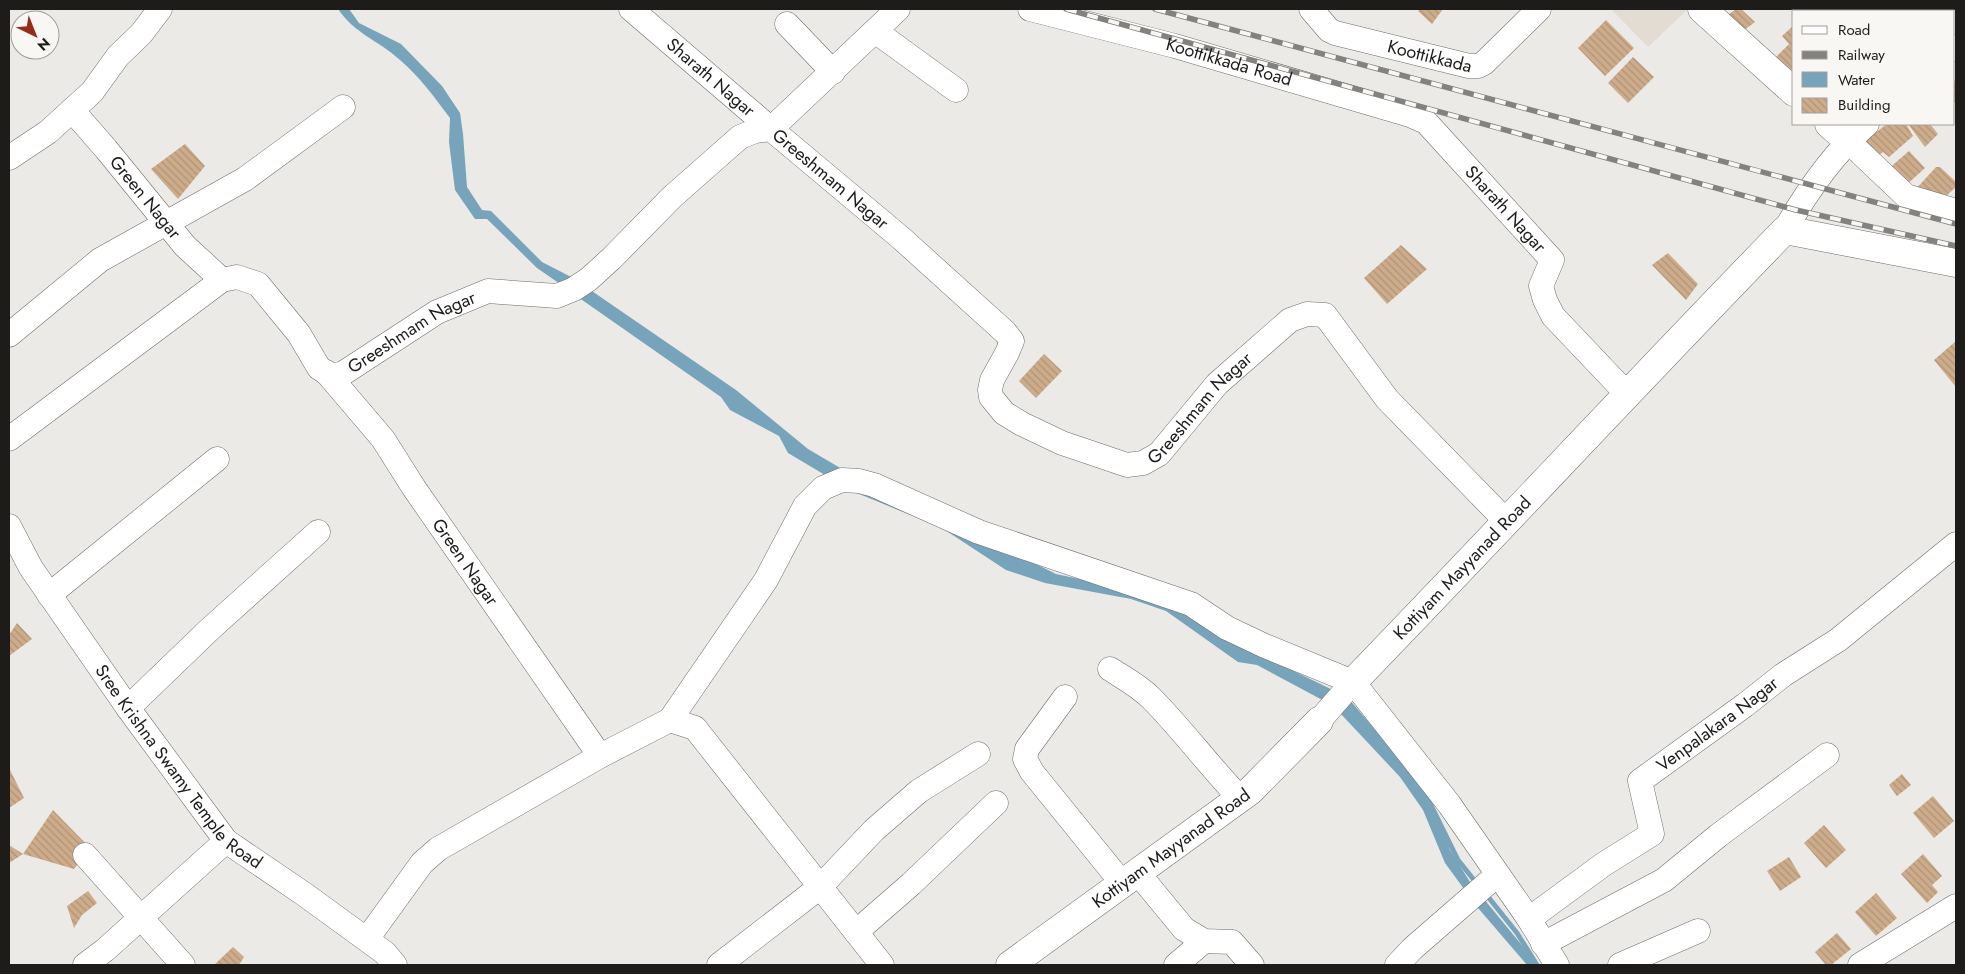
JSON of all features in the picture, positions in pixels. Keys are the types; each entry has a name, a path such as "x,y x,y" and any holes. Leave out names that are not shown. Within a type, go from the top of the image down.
{"main road":[{"path":"1702,9 1792,90"},
{"path":"1785,230 1956,263"},
{"name":"Kottiyam Mayyanad Road","path":"1353,682 1628,395 1668,350 1785,230"},
{"name":"Kottiyam Mayyanad Road","path":"1010,965 1250,791 1319,721"}],"street":[{"path":"9,158 48,132 92,92 118,56 140,34 160,9"},
{"name":"Sharath Nagar","path":"631,9 771,130 898,9"},
{"name":"Koottikkada Road","path":"1030,9 1176,46 1410,115 1426,122"},
{"name":"Koottikkada","path":"1311,9 1329,30 1335,33 1469,66 1478,66 1484,63 1539,9"},
{"path":"788,24 833,72"},
{"path":"875,31 956,90"},
{"path":"9,335 100,260 245,179 343,107"},
{"name":"Green Nagar","path":"72,110 185,246 222,280"},
{"name":"Sharath Nagar","path":"1426,122 1552,260 1542,286 1545,300 1553,316 1628,395"},
{"path":"1848,129 1906,196 1956,210"},
{"name":"Kottiyam Mayyanad Road","path":"1785,230 1848,129"},
{"name":"Greeshmam Nagar","path":"222,280 237,277 258,284 299,334 319,368 330,375 342,374 437,312 488,291 557,296 574,289 607,263 672,197 740,137 755,131 771,130 901,238 1005,332 1012,341 992,380 991,397 1004,413 1022,424 1072,448 1127,466 1143,462 1159,454 1217,384 1290,320 1306,314 1325,315 1387,399 1507,522"},
{"path":"9,439 222,280"},
{"name":"Green Nagar","path":"326,372 383,439 414,488 600,756"},
{"path":"49,595 217,459"},
{"path":"367,939 429,856 450,841 600,756 670,720 766,580 805,506 823,488 842,480 874,485 979,532 1191,604 1227,628 1265,646 1353,682 1449,804 1487,884 1529,919 1557,965"},
{"name":"Sree Krishna Swamy Temple Road","path":"9,526 31,568 49,595 128,708 226,841 367,939 385,953 395,965"},
{"path":"128,708 210,629 318,532"},
{"name":"Venpalakara Nagar","path":"1529,919 1604,864 1652,834 1640,781 1744,706 1783,675 1838,640 1956,544"},
{"path":"1110,669 1136,685 1150,697 1213,770 1240,798"},
{"name":"Kottiyam Mayyanad Road","path":"1319,721 1353,682"},
{"path":"1066,697 1027,749 1025,759 1032,772 1129,878 1184,929 1204,940 1232,942 1252,965"},
{"path":"670,720 695,728 882,965"},
{"path":"719,965 820,887 874,830 919,792 978,754"},
{"path":"1543,944 1664,880 1720,835 1827,755"},
{"path":"856,932 912,884 996,803"},
{"path":"85,965 105,950 226,841"},
{"path":"85,855 184,965"},
{"path":"1397,965 1412,949 1487,884"},
{"path":"1860,965 1956,906"},
{"path":"1620,965 1698,931"},
{"path":"1176,965 1204,940"}],"shaded area":[{"path":"1611,9 1688,9 1648,47"}],"water":[{"path":"338,9 349,9 359,23 401,44 442,86 460,113 467,187 482,210 491,211 542,262 577,280 566,288 537,268 487,219 475,219 455,190 449,142 450,118 414,73 392,53 359,31"},
{"path":"586,287 736,390 808,449 881,492 1056,574 1154,595 1271,660 1337,692 1328,703 1257,665 1238,662 1166,611 1131,599 1045,583 1006,570 942,528 852,491 788,453 779,436 730,410 721,397 575,295"},
{"path":"1349,699 1420,783 1445,832 1450,850 1470,882 1538,965 1527,965 1478,908 1445,863 1423,810 1400,777 1340,713"}],"building":[{"path":"1420,9 1443,9 1432,24 1418,11"},
{"path":"1736,9 1741,9 1755,22 1743,31 1728,15"},
{"path":"1606,20 1634,48 1605,76 1578,48"},
{"path":"1792,27 1792,87 1769,64 1789,44 1782,36"},
{"path":"1633,57 1654,77 1628,103 1608,83"},
{"path":"1956,79 1956,104 1955,103"},
{"path":"1886,125 1907,125 1913,136 1889,157 1883,152 1876,158 1862,143"},
{"path":"1909,125 1931,125 1938,134 1925,147"},
{"path":"185,144 205,166 178,199 151,169"},
{"path":"1909,151 1925,168 1903,188 1887,170"},
{"path":"1936,167 1940,167 1956,182 1956,187 1946,196 1915,190"},
{"path":"1401,245 1427,269 1387,304 1364,278"},
{"path":"1668,253 1698,284 1686,300 1652,265"},
{"path":"1956,341 1956,387 1934,360"},
{"path":"1044,354 1062,371 1036,398 1019,381"},
{"path":"17,623 32,639 9,656 9,635"},
{"path":"9,768 24,798 9,808"},
{"path":"1902,774 1911,785 1897,796 1889,785"},
{"path":"1933,796 1954,821 1934,838 1913,813"},
{"path":"53,810 90,848 74,869 23,854"},
{"path":"1824,825 1846,850 1826,868 1804,843"},
{"path":"9,845 23,854 9,863"},
{"path":"1923,854 1942,876 1932,885 1938,892 1927,903 1901,874"},
{"path":"1789,857 1801,877 1780,891 1767,871"},
{"path":"88,891 97,903 82,915 74,928 67,906"},
{"path":"1876,893 1897,918 1876,936 1855,912"},
{"path":"1837,933 1851,949 1831,965 1826,965 1815,952"},
{"path":"233,947 244,957 239,965 214,965"}],"waterway":[{"path":"1426,795 1458,860 1478,885"},
{"path":"1485,893 1517,933 1537,965"}],"railway":[{"path":"1066,9 1796,210 1956,246"},
{"path":"1155,9 1956,224"}]}
